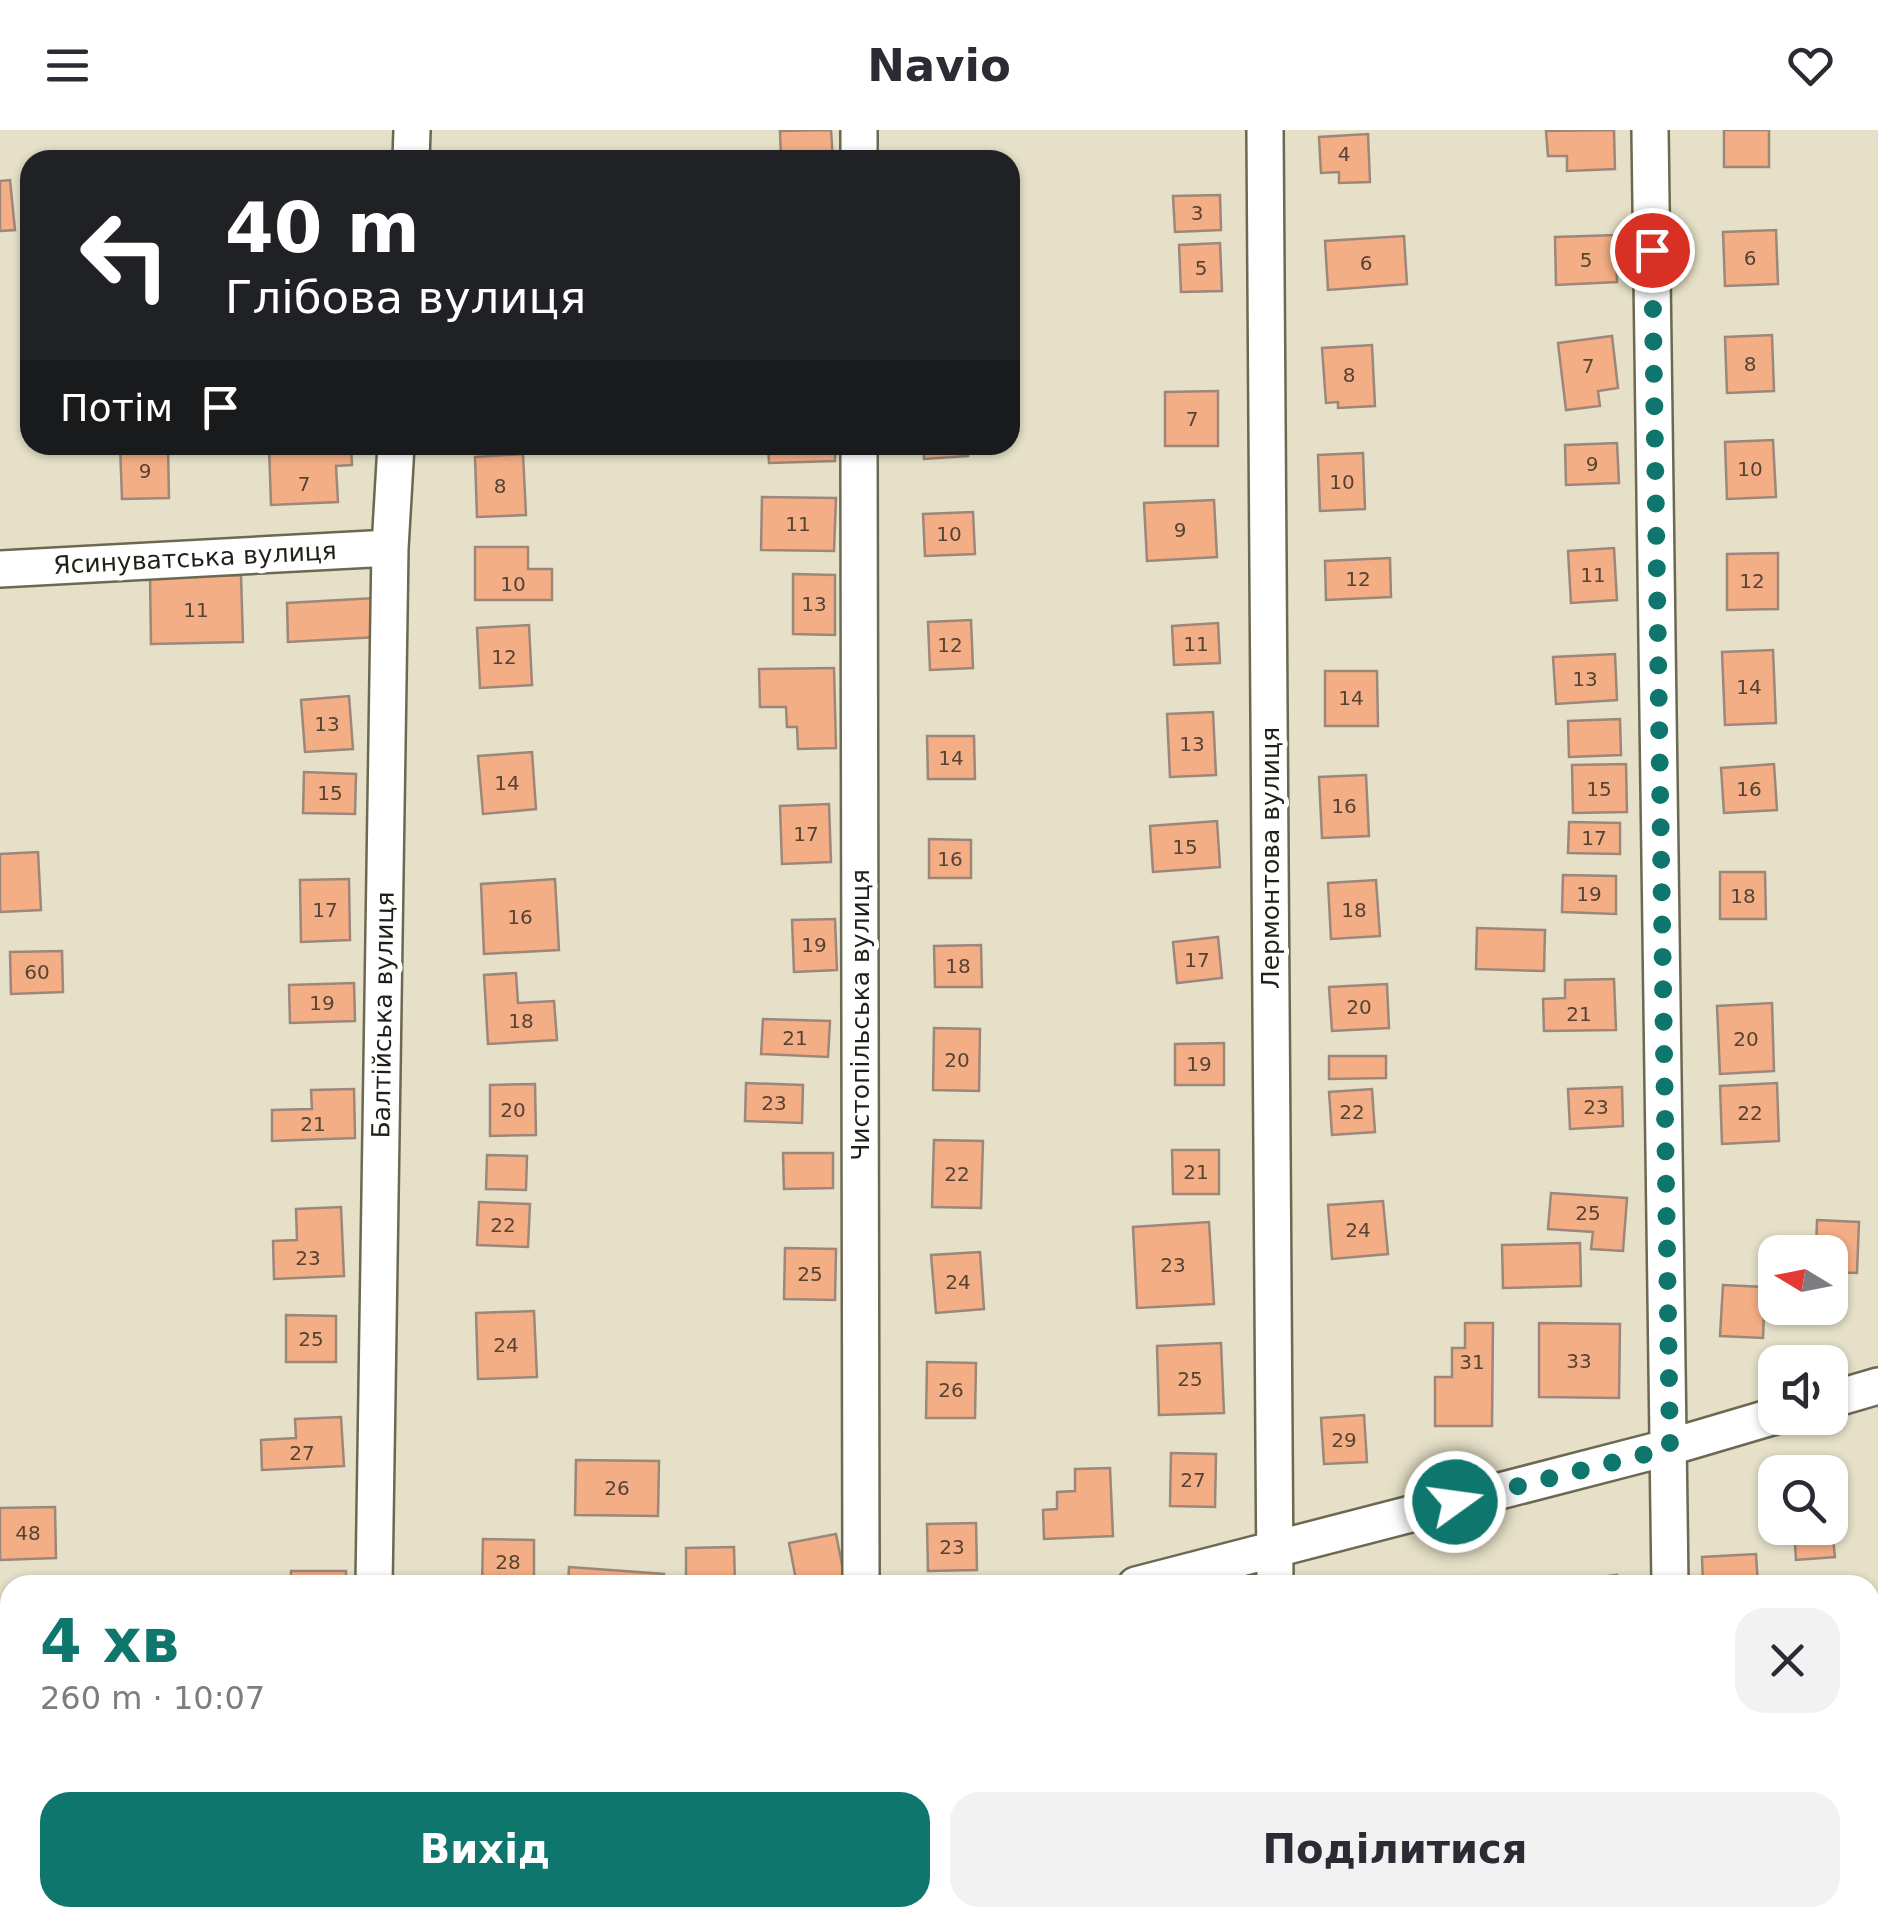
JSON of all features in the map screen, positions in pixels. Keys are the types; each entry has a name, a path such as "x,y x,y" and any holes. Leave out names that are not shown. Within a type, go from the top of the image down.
{"street":[{"name":"Лермонтова вулиця","path":"1265,130 1275,1575"},
{"path":"1650,130 1670,1575"},
{"name":"Балтійська вулиця","path":"374,1575 390,548 395,455"},
{"name":"Чистопільська вулиця","path":"860,455 862,1575"},
{"name":"Ясинуватська вулиця","path":"0,569 390,548"},
{"path":"1848,1395 1878,1386"},
{"path":"1174,1575 1670,1448 1758,1421"}],"building":[{"path":"831,130 832,150 781,150 780,131"},
{"path":"1614,130 1615,169 1567,171 1567,156 1548,156 1546,131"},
{"path":"1724,130 1769,130 1769,167 1724,167"},
{"path":"1368,134 1370,182 1339,183 1339,172 1321,173 1319,137"},
{"path":"10,180 15,230 0,231 0,181"},
{"path":"1220,195 1221,230 1175,232 1173,196"},
{"path":"1776,230 1778,284 1725,286 1723,232"},
{"path":"1616,235 1617,282 1556,285 1555,237"},
{"path":"1404,236 1407,284 1328,290 1325,241"},
{"path":"1220,243 1222,291 1181,292 1179,245"},
{"path":"1772,335 1774,391 1727,393 1725,337"},
{"path":"1612,336 1618,388 1598,391 1600,406 1566,410 1558,343"},
{"path":"1372,345 1375,406 1338,408 1338,402 1326,403 1322,348"},
{"path":"1218,391 1218,446 1165,446 1165,392"},
{"path":"1773,440 1776,497 1727,499 1725,442"},
{"path":"1617,443 1619,483 1566,485 1565,445"},
{"path":"1363,453 1365,509 1320,511 1318,455"},
{"path":"120,455 168,455 169,498 122,499"},
{"path":"269,455 352,455 352,465 336,466 338,502 271,505"},
{"path":"523,455 526,515 477,517 475,457"},
{"path":"769,455 835,455 835,461 769,463"},
{"path":"924,455 968,456 924,459"},
{"path":"762,497 836,498 834,551 761,550"},
{"path":"1214,500 1217,557 1147,561 1144,503"},
{"path":"973,512 975,554 925,556 923,514"},
{"path":"475,547 528,547 528,569 552,569 552,600 475,600"},
{"path":"1614,548 1617,600 1571,603 1568,551"},
{"path":"1778,553 1778,609 1727,610 1727,554"},
{"path":"1390,558 1391,597 1326,600 1325,561"},
{"path":"793,574 835,575 835,635 793,634"},
{"path":"241,575 243,642 151,644 150,577"},
{"path":"375,598 377,637 288,642 287,603"},
{"path":"971,620 973,668 930,670 928,622"},
{"path":"1218,623 1220,663 1174,665 1172,626"},
{"path":"529,625 532,685 480,688 477,628"},
{"path":"1773,650 1776,723 1725,725 1722,652"},
{"path":"1615,654 1617,700 1556,704 1553,657"},
{"path":"834,668 836,748 798,749 797,727 787,727 786,707 760,707 759,669"},
{"path":"1325,671 1377,671 1378,726 1325,726"},
{"path":"349,696 353,749 305,752 301,700"},
{"path":"1213,712 1216,775 1170,777 1167,714"},
{"path":"1620,719 1621,755 1569,757 1568,721"},
{"path":"927,736 974,736 975,779 928,779"},
{"path":"532,752 536,809 483,814 478,756"},
{"path":"1626,764 1627,812 1573,813 1572,765"},
{"path":"1774,764 1777,810 1724,813 1721,768"},
{"path":"304,772 356,774 355,814 303,813"},
{"path":"1366,775 1369,836 1322,838 1319,777"},
{"path":"829,804 831,862 782,864 780,806"},
{"path":"1217,821 1220,867 1153,872 1150,826"},
{"path":"1569,822 1620,823 1620,854 1568,853"},
{"path":"929,839 971,840 971,878 929,878"},
{"path":"38,852 41,910 0,912 0,854"},
{"path":"1720,872 1765,872 1766,919 1720,919"},
{"path":"1563,875 1616,876 1616,914 1562,912"},
{"path":"349,879 350,940 301,942 300,880"},
{"path":"555,879 559,950 484,954 481,884"},
{"path":"1376,880 1380,936 1331,939 1328,883"},
{"path":"835,919 837,970 794,972 792,920"},
{"path":"1477,928 1545,930 1544,971 1476,969"},
{"path":"1218,937 1222,978 1177,983 1173,942"},
{"path":"981,945 982,987 935,987 934,946"},
{"path":"62,951 63,992 11,994 10,952"},
{"path":"516,973 518,1003 554,1001 557,1040 488,1044 484,975"},
{"path":"1614,979 1616,1030 1544,1031 1543,999 1565,998 1565,980"},
{"path":"354,983 355,1021 290,1023 289,985"},
{"path":"1387,984 1389,1028 1332,1031 1329,987"},
{"path":"1772,1003 1774,1071 1720,1074 1717,1006"},
{"path":"763,1019 830,1021 828,1057 761,1054"},
{"path":"934,1028 980,1029 979,1091 933,1090"},
{"path":"1224,1043 1224,1085 1175,1085 1175,1044"},
{"path":"1329,1056 1386,1056 1386,1078 1329,1079"},
{"path":"746,1083 803,1085 802,1123 745,1121"},
{"path":"1777,1083 1779,1141 1722,1144 1720,1086"},
{"path":"535,1084 536,1135 490,1136 490,1085"},
{"path":"1622,1087 1623,1126 1570,1129 1568,1089"},
{"path":"354,1089 355,1138 272,1141 272,1110 312,1109 311,1090"},
{"path":"1372,1089 1375,1132 1332,1135 1329,1092"},
{"path":"934,1140 983,1141 981,1208 932,1207"},
{"path":"1172,1150 1219,1150 1219,1194 1173,1194"},
{"path":"783,1153 833,1153 833,1188 784,1189"},
{"path":"487,1155 527,1156 526,1190 486,1189"},
{"path":"1551,1193 1627,1198 1623,1251 1591,1249 1593,1232 1548,1229"},
{"path":"1383,1201 1388,1254 1332,1259 1328,1205"},
{"path":"479,1202 530,1204 528,1247 477,1245"},
{"path":"341,1207 344,1276 274,1279 273,1241 297,1240 296,1209"},
{"path":"1817,1220 1859,1222 1857,1273 1848,1273 1848,1235 1817,1235"},
{"path":"1209,1222 1214,1304 1137,1308 1133,1227"},
{"path":"1580,1243 1581,1286 1503,1288 1502,1245"},
{"path":"785,1248 836,1249 835,1300 784,1299"},
{"path":"980,1252 984,1309 936,1313 931,1255"},
{"path":"1723,1285 1758,1287 1758,1325 1764,1325 1763,1338 1720,1336"},
{"path":"534,1311 537,1377 478,1379 476,1313"},
{"path":"286,1315 336,1316 336,1362 286,1362"},
{"path":"1465,1323 1493,1323 1492,1426 1435,1426 1435,1377 1452,1377 1452,1348 1465,1348"},
{"path":"1539,1323 1620,1324 1619,1398 1539,1397"},
{"path":"1221,1343 1224,1413 1159,1415 1157,1346"},
{"path":"927,1362 976,1363 975,1418 926,1418"},
{"path":"1364,1415 1367,1462 1324,1464 1321,1418"},
{"path":"341,1417 344,1466 262,1470 261,1440 296,1438 295,1419"},
{"path":"1171,1453 1216,1454 1215,1507 1170,1506"},
{"path":"576,1460 659,1461 658,1516 575,1515"},
{"path":"1110,1468 1113,1536 1044,1539 1043,1510 1057,1509 1057,1492 1075,1491 1075,1469"},
{"path":"55,1507 56,1558 0,1560 0,1508"},
{"path":"976,1523 977,1570 928,1571 927,1524"},
{"path":"836,1534 844,1575 795,1575 789,1543"},
{"path":"483,1539 534,1540 534,1575 482,1575"},
{"path":"1795,1545 1834,1545 1835,1557 1796,1560"},
{"path":"734,1547 735,1575 686,1575 686,1548"},
{"path":"1756,1554 1757,1575 1703,1575 1702,1557"},
{"path":"569,1567 664,1574 664,1575 569,1575"},
{"path":"291,1571 346,1571 346,1575 291,1575"}],"route":[{"path":"1455,1502 1670,1448 1652,250"}]}
